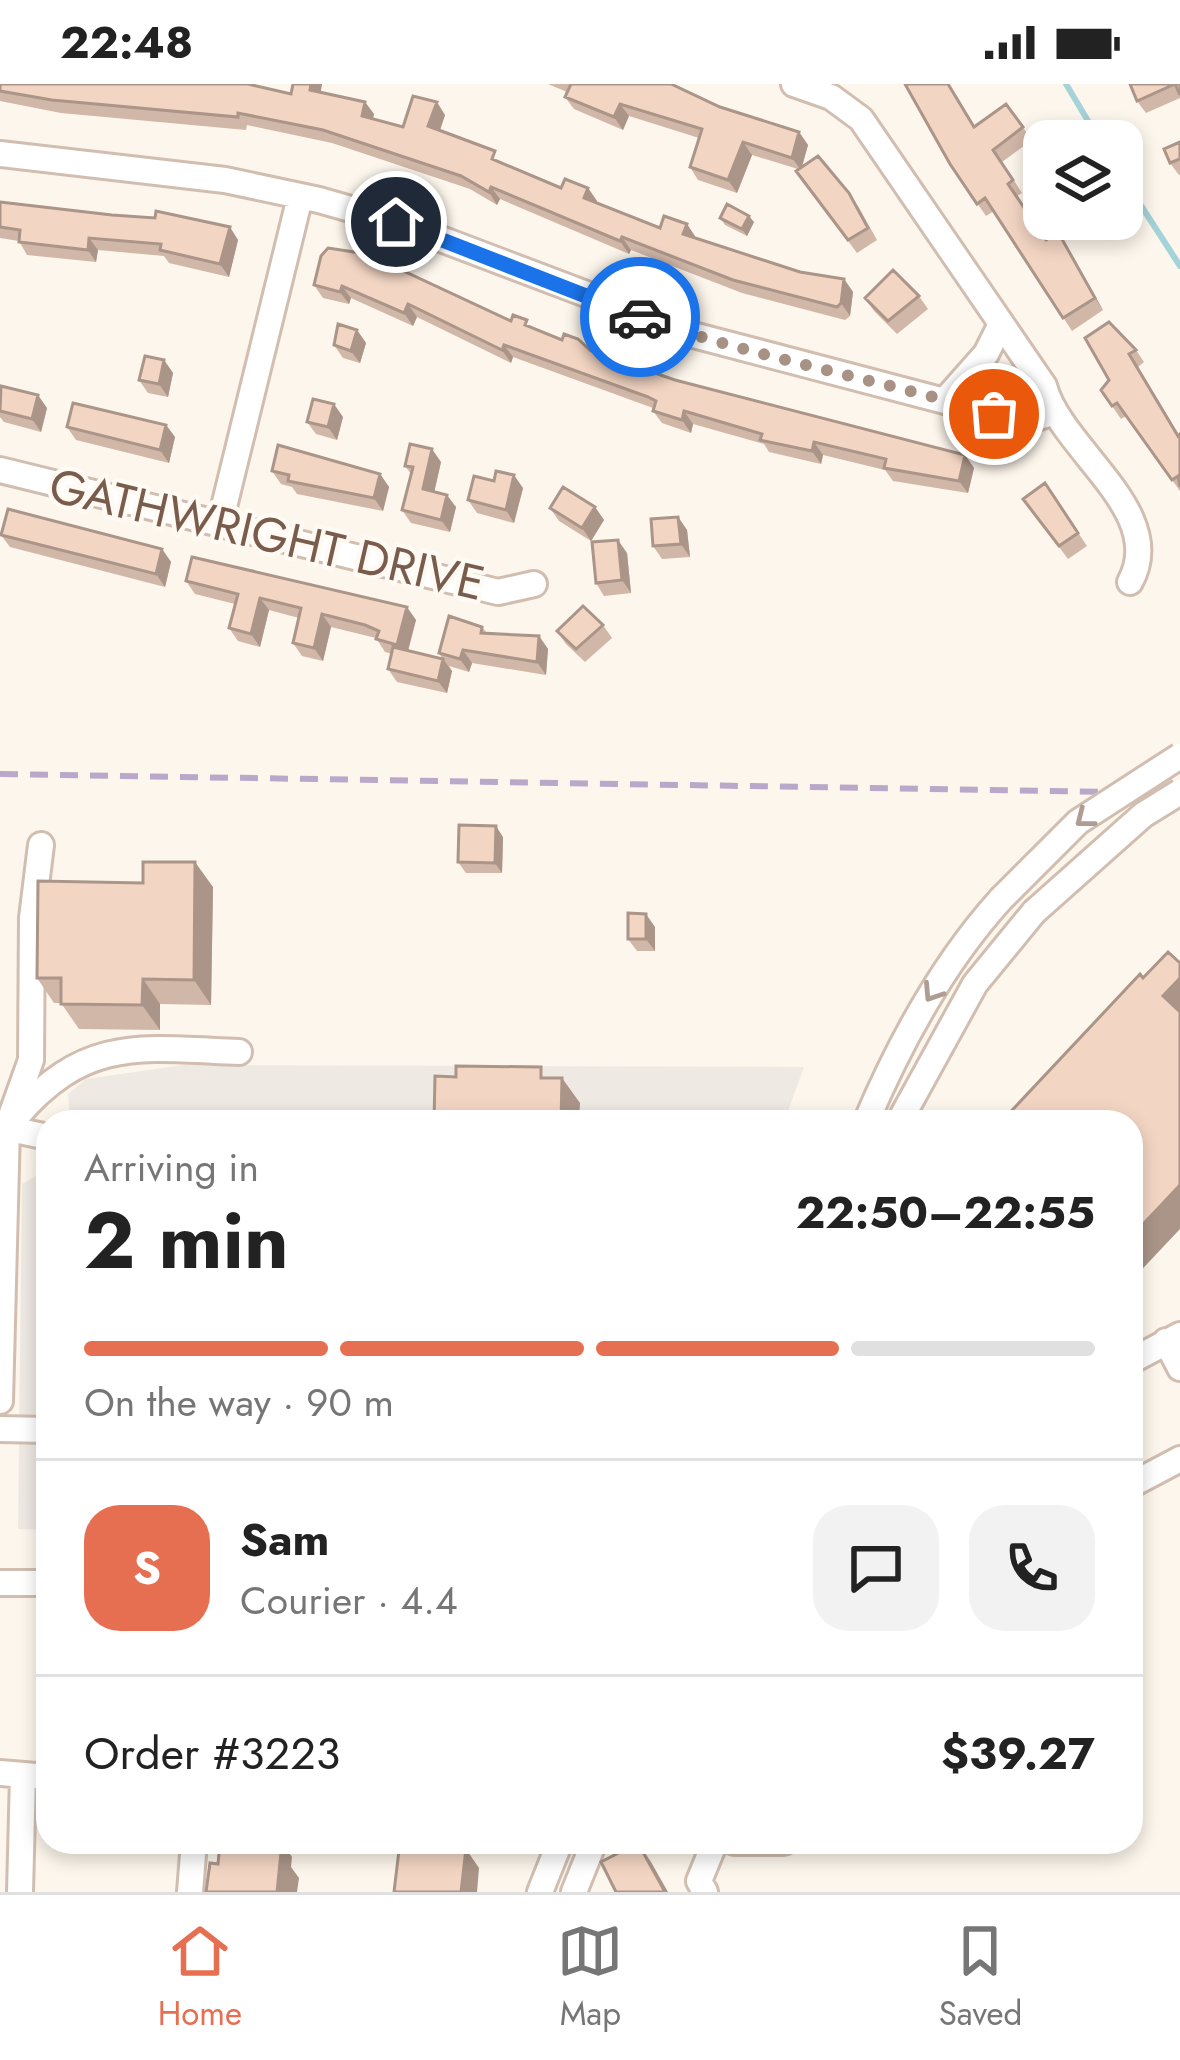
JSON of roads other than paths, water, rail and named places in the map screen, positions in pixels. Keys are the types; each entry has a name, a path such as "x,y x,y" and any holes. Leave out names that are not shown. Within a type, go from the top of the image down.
{"street":[{"path":"794,84 831,97 861,118 1044,386 1051,413 1075,437 1138,532 1142,554 1130,582"},
{"path":"0,154 225,180 299,196 396,222 697,337 1027,421 1051,413"},
{"path":"220,524 299,196"},
{"path":"947,398 986,354 1000,326"},
{"name":"GATHWRIGHT DRIVE","path":"0,470 497,592 534,584"},
{"path":"872,1110 916,1018 975,928 1078,822 1180,756"},
{"path":"905,1110 962,1004 1034,912 1143,814 1180,791"},
{"path":"0,1401 2,1124 31,1060 32,918 41,845"},
{"path":"2,1124 48,1080 94,1058 138,1048 239,1052"},
{"path":"2,1124 36,1134"},
{"path":"1143,1354 1173,1338 1180,1368"},
{"path":"0,1429 36,1430"},
{"path":"1143,1478 1180,1459"},
{"path":"0,1583 36,1582"},
{"path":"20,1892 11,1843 24,1776"},
{"path":"190,1892 193,1854"},
{"path":"540,1892 555,1854"},
{"path":"574,1892 589,1854"},
{"path":"705,1892 699,1881 710,1854"}],"waterway":[{"path":"1066,84 1087,120"},
{"path":"1143,209 1180,266"}],"railway":[{"path":"0,774 1180,793"}]}
